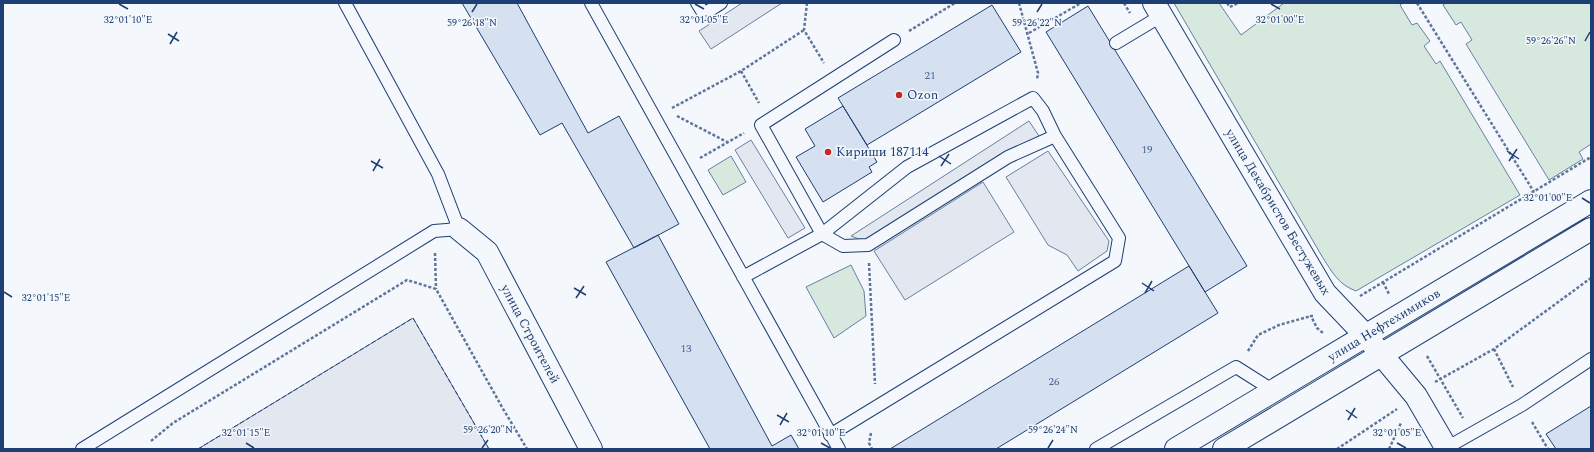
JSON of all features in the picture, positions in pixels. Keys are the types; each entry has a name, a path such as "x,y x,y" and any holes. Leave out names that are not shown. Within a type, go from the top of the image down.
{"street":[{"name":"улица Декабристов Бестужевых","path":"1157,10 1325,293 1366,336 1416,396 1446,448"},
{"name":"улица Нефтехимиков","path":"1176,449 1591,201"},
{"name":"улица Строителей","path":"459,229 487,252 591,449"},
{"path":"1224,449 1591,229"}],"lane":[{"path":"82,449 434,231 459,229 438,174 345,3"},
{"path":"590,3 838,449"},
{"path":"697,3 704,14 721,3"},
{"path":"1116,43 1157,10"},
{"path":"894,40 765,122 822,234 843,246 868,245 1008,157 1055,136"},
{"path":"743,277 822,234 906,167 1033,98 1043,111 1055,136 1119,238 1115,261 830,434"},
{"path":"1446,448 1522,404 1591,359"},
{"path":"1096,449 1236,368 1274,391"}],"path":[{"path":"807,3 804,30 833,78"},
{"path":"894,40 955,3"},
{"path":"1019,3 1029,33 1038,73 1033,98"},
{"path":"1029,33 1081,3"},
{"path":"1227,3 1230,7 1238,3"},
{"path":"1417,3 1534,192"},
{"path":"654,118 741,71 804,30"},
{"path":"682,169 727,142 765,122 741,71"},
{"path":"668,111 727,142"},
{"path":"1383,282 1497,212 1534,192 1591,157"},
{"path":"434,231 436,288 502,407 528,449"},
{"path":"868,245 876,406"},
{"path":"1338,449 1441,378 1494,349 1591,278"},
{"path":"151,441 173,422 407,280 436,288"},
{"path":"1236,368 1258,335 1279,325 1311,316"},
{"path":"1441,378 1471,433"},
{"path":"1389,449 1402,423"}],"shaded area":[{"path":"742,3 782,3 711,49 699,31"},
{"path":"1174,3 1219,3 1241,35 1284,3 1403,3 1400,5 1412,25 1417,23 1430,41 1424,46 1436,64 1440,61 1520,195 1356,291 1350,288 1336,278 1323,258"},
{"path":"1446,3 1591,3 1591,144 1579,152 1583,159 1549,180 1466,44 1472,40 1461,22 1456,25 1443,5"},
{"path":"1029,121 1039,136 864,241 851,236"},
{"path":"751,140 805,228 788,238 735,150"},
{"path":"1048,151 1109,241 1107,251 1078,271 1067,255 1048,245 1006,177"},
{"path":"731,156 746,182 723,195 708,170"},
{"path":"983,182 1014,232 905,300 874,251"},
{"path":"851,265 864,291 866,316 834,338 806,287"},
{"path":"413,318 489,449 198,449"}],"building":[{"path":"462,3 517,3 588,133 619,116 679,224 634,248 562,123 540,135"},
{"path":"992,5 1021,52 867,145 838,98"},
{"path":"1088,6 1247,266 1205,292 1046,32"},
{"path":"843,106 877,162 869,167 872,172 823,202 796,157 815,146 805,129"},
{"path":"658,235 772,446 791,435 799,449 710,449 606,262"},
{"path":"1189,266 1218,313 996,449 890,449"},
{"path":"1591,406 1591,449 1556,449 1546,434"}],"fence":[{"path":"198,449 413,318 489,449"}],"place":[{"name":"Ozon","path":"899,95"},
{"name":"Кириши 187114","path":"828,152"}]}
